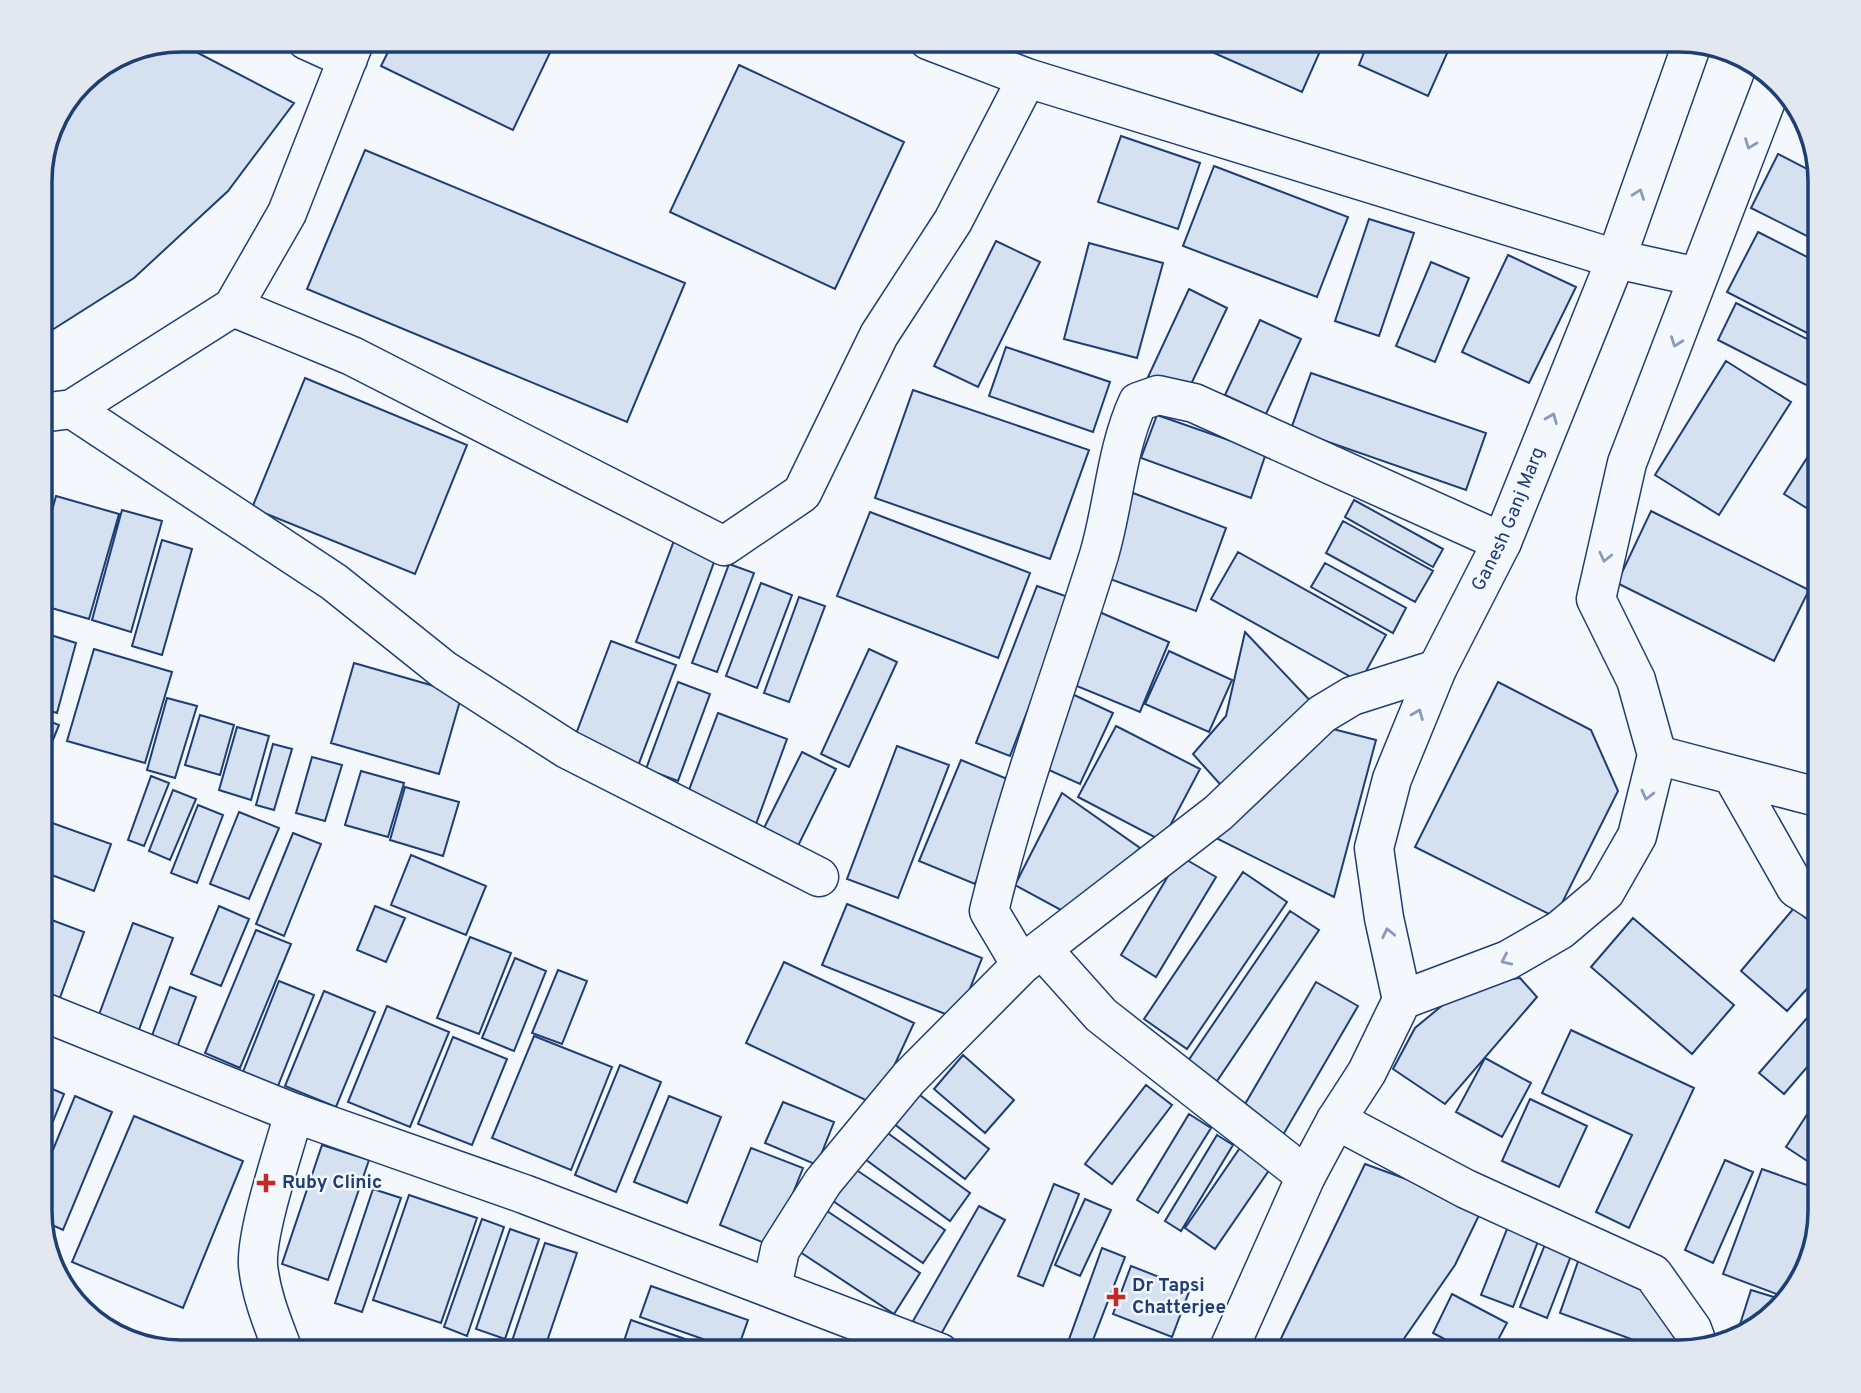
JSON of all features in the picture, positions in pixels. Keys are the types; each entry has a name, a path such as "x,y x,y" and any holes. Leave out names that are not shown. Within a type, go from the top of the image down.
{"street":[{"path":"350,52 287,213 233,307 56,411 334,582 444,670 567,749 819,877"},
{"path":"959,52 1027,78 1616,259 1698,277"},
{"name":"Ganesh Ganj Marg","path":"1402,1000 1384,918 1374,848 1392,779 1437,669 1503,542 1616,259 1689,53"},
{"path":"233,307 352,356 724,546 802,493 879,335 953,221 1027,78"},
{"path":"1233,1340 1306,1176 1336,1120 1367,1072 1402,1000 1508,960 1560,930 1605,892 1637,836 1657,755 1636,680 1596,599 1627,463 1770,89"},
{"path":"1306,1176 1101,1015 1032,957 989,911 1027,769 1059,685 1105,535 1125,430 1139,402 1158,395 1194,403 1503,542"},
{"path":"772,1287 780,1250 823,1182 909,1078 1032,957 1218,813 1322,714 1352,696 1437,669"},
{"path":"1657,755 1808,795"},
{"path":"1732,775 1796,888 1808,896"},
{"path":"53,1016 294,1113 524,1194 907,1340"},
{"path":"279,1340 267,1308 258,1261 262,1235 294,1113"},
{"path":"1336,1120 1466,1189 1653,1274 1692,1329 1696,1339"}],"building":[{"path":"196,52 294,103 228,191 134,278 53,329 55,156 62,132 84,96 110,74 132,62 156,55"},
{"path":"388,52 550,52 513,130 381,66"},
{"path":"1212,52 1320,52 1302,92"},
{"path":"1364,52 1448,52 1428,96 1359,65"},
{"path":"739,65 904,142 835,289 670,212"},
{"path":"1121,136 1200,163 1178,229 1098,202"},
{"path":"365,150 685,283 627,422 307,289"},
{"path":"1778,154 1807,169 1808,236 1751,208"},
{"path":"1214,166 1348,217 1317,297 1183,246"},
{"path":"1369,219 1414,233 1379,336 1335,321"},
{"path":"1758,232 1808,257 1808,333 1727,292"},
{"path":"996,241 1040,262 978,387 934,366"},
{"path":"1089,243 1163,263 1137,358 1064,339"},
{"path":"1508,255 1576,287 1529,383 1462,352"},
{"path":"1431,262 1469,278 1435,362 1396,346"},
{"path":"1189,289 1227,308 1186,395 1148,377"},
{"path":"1736,303 1808,339 1808,386 1718,340"},
{"path":"1260,320 1301,339 1266,414 1225,395"},
{"path":"1006,347 1110,382 1093,432 989,396"},
{"path":"1726,361 1791,402 1719,515 1655,475"},
{"path":"1311,373 1486,433 1466,490 1291,429"},
{"path":"305,378 467,445 415,574 252,508"},
{"path":"913,390 1089,450 1050,559 875,498"},
{"path":"1157,415 1266,453 1251,498 1141,458"},
{"path":"1808,456 1808,509 1784,494"},
{"path":"1133,493 1226,528 1196,611 1102,576"},
{"path":"56,496 119,514 89,619 53,608 53,507"},
{"path":"1354,500 1443,549 1433,567 1345,517"},
{"path":"122,510 162,521 131,632 92,620"},
{"path":"1651,511 1808,590 1808,592 1774,661 1617,583"},
{"path":"870,512 1030,573 998,658 837,596"},
{"path":"1343,521 1433,571 1415,602 1326,553"},
{"path":"675,538 717,554 679,658 636,642"},
{"path":"162,540 192,549 162,655 132,646"},
{"path":"1238,552 1386,635 1360,682 1211,599"},
{"path":"1325,563 1406,608 1393,633 1311,587"},
{"path":"729,564 754,573 717,672 692,663"},
{"path":"761,583 792,595 757,688 726,676"},
{"path":"1037,586 1071,598 1010,756 976,743"},
{"path":"799,597 825,606 789,702 764,693"},
{"path":"1097,611 1169,642 1140,712 1067,682"},
{"path":"1245,632 1318,709 1228,793 1193,754 1226,716"},
{"path":"53,636 76,643 57,713 53,712"},
{"path":"611,641 676,665 638,766 573,742"},
{"path":"94,649 172,672 145,763 67,741"},
{"path":"869,649 897,662 849,767 821,754"},
{"path":"1169,651 1232,680 1209,732 1145,704"},
{"path":"354,663 462,694 439,774 331,743"},
{"path":"678,682 710,694 678,781 646,769"},
{"path":"1498,682 1591,730 1618,791 1555,917 1415,847"},
{"path":"1072,694 1113,713 1080,784 1040,766"},
{"path":"167,698 197,706 175,778 147,770"},
{"path":"718,713 787,739 756,824 686,798"},
{"path":"200,715 234,725 220,775 185,765"},
{"path":"53,723 59,725 53,740"},
{"path":"1116,726 1200,769 1162,841 1078,797"},
{"path":"237,727 269,736 251,800 219,790"},
{"path":"1325,727 1376,740 1334,897 1214,837"},
{"path":"273,744 292,749 274,810 256,805"},
{"path":"897,746 949,765 898,898 847,879"},
{"path":"802,752 836,769 793,856 759,838"},
{"path":"312,757 342,765 325,821 296,813"},
{"path":"961,760 1017,783 975,884 919,861"},
{"path":"361,771 404,783 388,837 345,825"},
{"path":"151,776 169,783 144,846 128,840"},
{"path":"405,787 459,802 443,856 390,840"},
{"path":"173,790 196,799 170,860 149,851"},
{"path":"1062,793 1140,848 1072,916 1015,885"},
{"path":"198,805 223,815 197,883 171,873"},
{"path":"239,812 279,828 249,899 210,884"},
{"path":"53,823 111,844 94,891 53,876"},
{"path":"293,833 321,844 284,936 256,924"},
{"path":"411,855 486,886 466,935 391,905"},
{"path":"1180,856 1216,877 1156,977 1121,955"},
{"path":"1243,872 1287,902 1187,1049 1144,1019"},
{"path":"847,904 982,958 958,1019 822,965"},
{"path":"219,906 249,919 221,986 191,974"},
{"path":"375,906 405,918 386,962 357,950"},
{"path":"1794,908 1808,920 1808,988 1787,1011 1741,971"},
{"path":"1290,911 1319,930 1215,1084 1186,1064"},
{"path":"1633,918 1734,1005 1692,1054 1591,967"},
{"path":"53,920 84,932 58,1003 53,1001"},
{"path":"133,923 173,938 137,1035 97,1020"},
{"path":"256,930 291,944 240,1068 205,1053"},
{"path":"470,937 511,953 479,1034 437,1018"},
{"path":"515,958 546,971 514,1051 482,1038"},
{"path":"784,962 914,1023 876,1105 746,1043"},
{"path":"558,970 587,981 562,1044 532,1033"},
{"path":"1520,978 1537,997 1445,1104 1393,1069 1415,1028 1468,984"},
{"path":"279,981 314,995 276,1091 241,1077"},
{"path":"1316,982 1358,1006 1283,1135 1241,1111"},
{"path":"170,987 196,997 176,1050 150,1041"},
{"path":"324,991 375,1012 336,1107 285,1086"},
{"path":"387,1006 449,1032 410,1127 348,1102"},
{"path":"1808,1017 1808,1066 1784,1094 1759,1073"},
{"path":"1571,1030 1694,1088 1629,1228 1596,1212 1632,1135 1542,1093"},
{"path":"534,1036 612,1067 571,1170 492,1138"},
{"path":"453,1037 507,1059 472,1145 418,1124"},
{"path":"963,1055 1014,1100 985,1133 934,1089"},
{"path":"1485,1058 1531,1083 1502,1137 1456,1112"},
{"path":"620,1065 661,1082 616,1192 575,1175"},
{"path":"1146,1085 1172,1105 1112,1184 1085,1164"},
{"path":"53,1089 64,1094 53,1121"},
{"path":"916,1092 989,1149 965,1179 893,1123"},
{"path":"75,1096 112,1112 63,1230 54,1226 53,1150"},
{"path":"669,1096 721,1117 687,1203 634,1182"},
{"path":"1530,1099 1587,1126 1559,1187 1502,1161"},
{"path":"783,1102 834,1122 817,1165 765,1143"},
{"path":"1808,1113 1808,1161 1786,1147"},
{"path":"1189,1114 1211,1128 1158,1213 1137,1200"},
{"path":"134,1116 243,1161 183,1308 72,1262"},
{"path":"878,1126 970,1193 950,1221 858,1154"},
{"path":"1217,1135 1233,1145 1181,1231 1165,1221"},
{"path":"1244,1142 1274,1163 1215,1249 1185,1228"},
{"path":"322,1145 369,1160 328,1280 282,1264"},
{"path":"751,1148 803,1168 772,1246 720,1225"},
{"path":"1725,1160 1753,1172 1713,1263 1685,1250"},
{"path":"1365,1164 1483,1207 1455,1265 1403,1340 1280,1340"},
{"path":"855,1169 945,1230 923,1263 833,1201"},
{"path":"1762,1169 1808,1185 1808,1220 1802,1253 1778,1295 1723,1274"},
{"path":"1054,1184 1079,1194 1043,1286 1018,1276"},
{"path":"373,1189 401,1198 362,1312 335,1303"},
{"path":"409,1195 477,1218 441,1323 373,1300"},
{"path":"1085,1199 1111,1210 1080,1276 1055,1265"},
{"path":"979,1206 1005,1220 940,1336 913,1321"},
{"path":"821,1207 920,1273 894,1314 794,1248"},
{"path":"482,1219 504,1227 467,1336 444,1327"},
{"path":"1509,1224 1540,1236 1513,1307 1481,1295"},
{"path":"510,1229 539,1239 505,1339 476,1329"},
{"path":"1548,1237 1574,1248 1547,1318 1520,1307"},
{"path":"545,1243 577,1253 547,1340 512,1340"},
{"path":"1102,1248 1125,1257 1093,1340 1069,1340"},
{"path":"1581,1253 1646,1282 1676,1340 1634,1340 1560,1313"},
{"path":"1131,1266 1190,1289 1172,1337 1113,1314"},
{"path":"651,1286 748,1320 741,1340 706,1340 640,1317"},
{"path":"1751,1290 1776,1298 1765,1309 1740,1325"},
{"path":"1452,1294 1507,1323 1498,1340 1446,1340 1433,1333"},
{"path":"631,1320 688,1340 624,1340"}],"place":[{"name":"Ruby Clinic","path":"266,1183"},
{"name":"Dr Tapsi Chatterjee","path":"1116,1297"}]}
